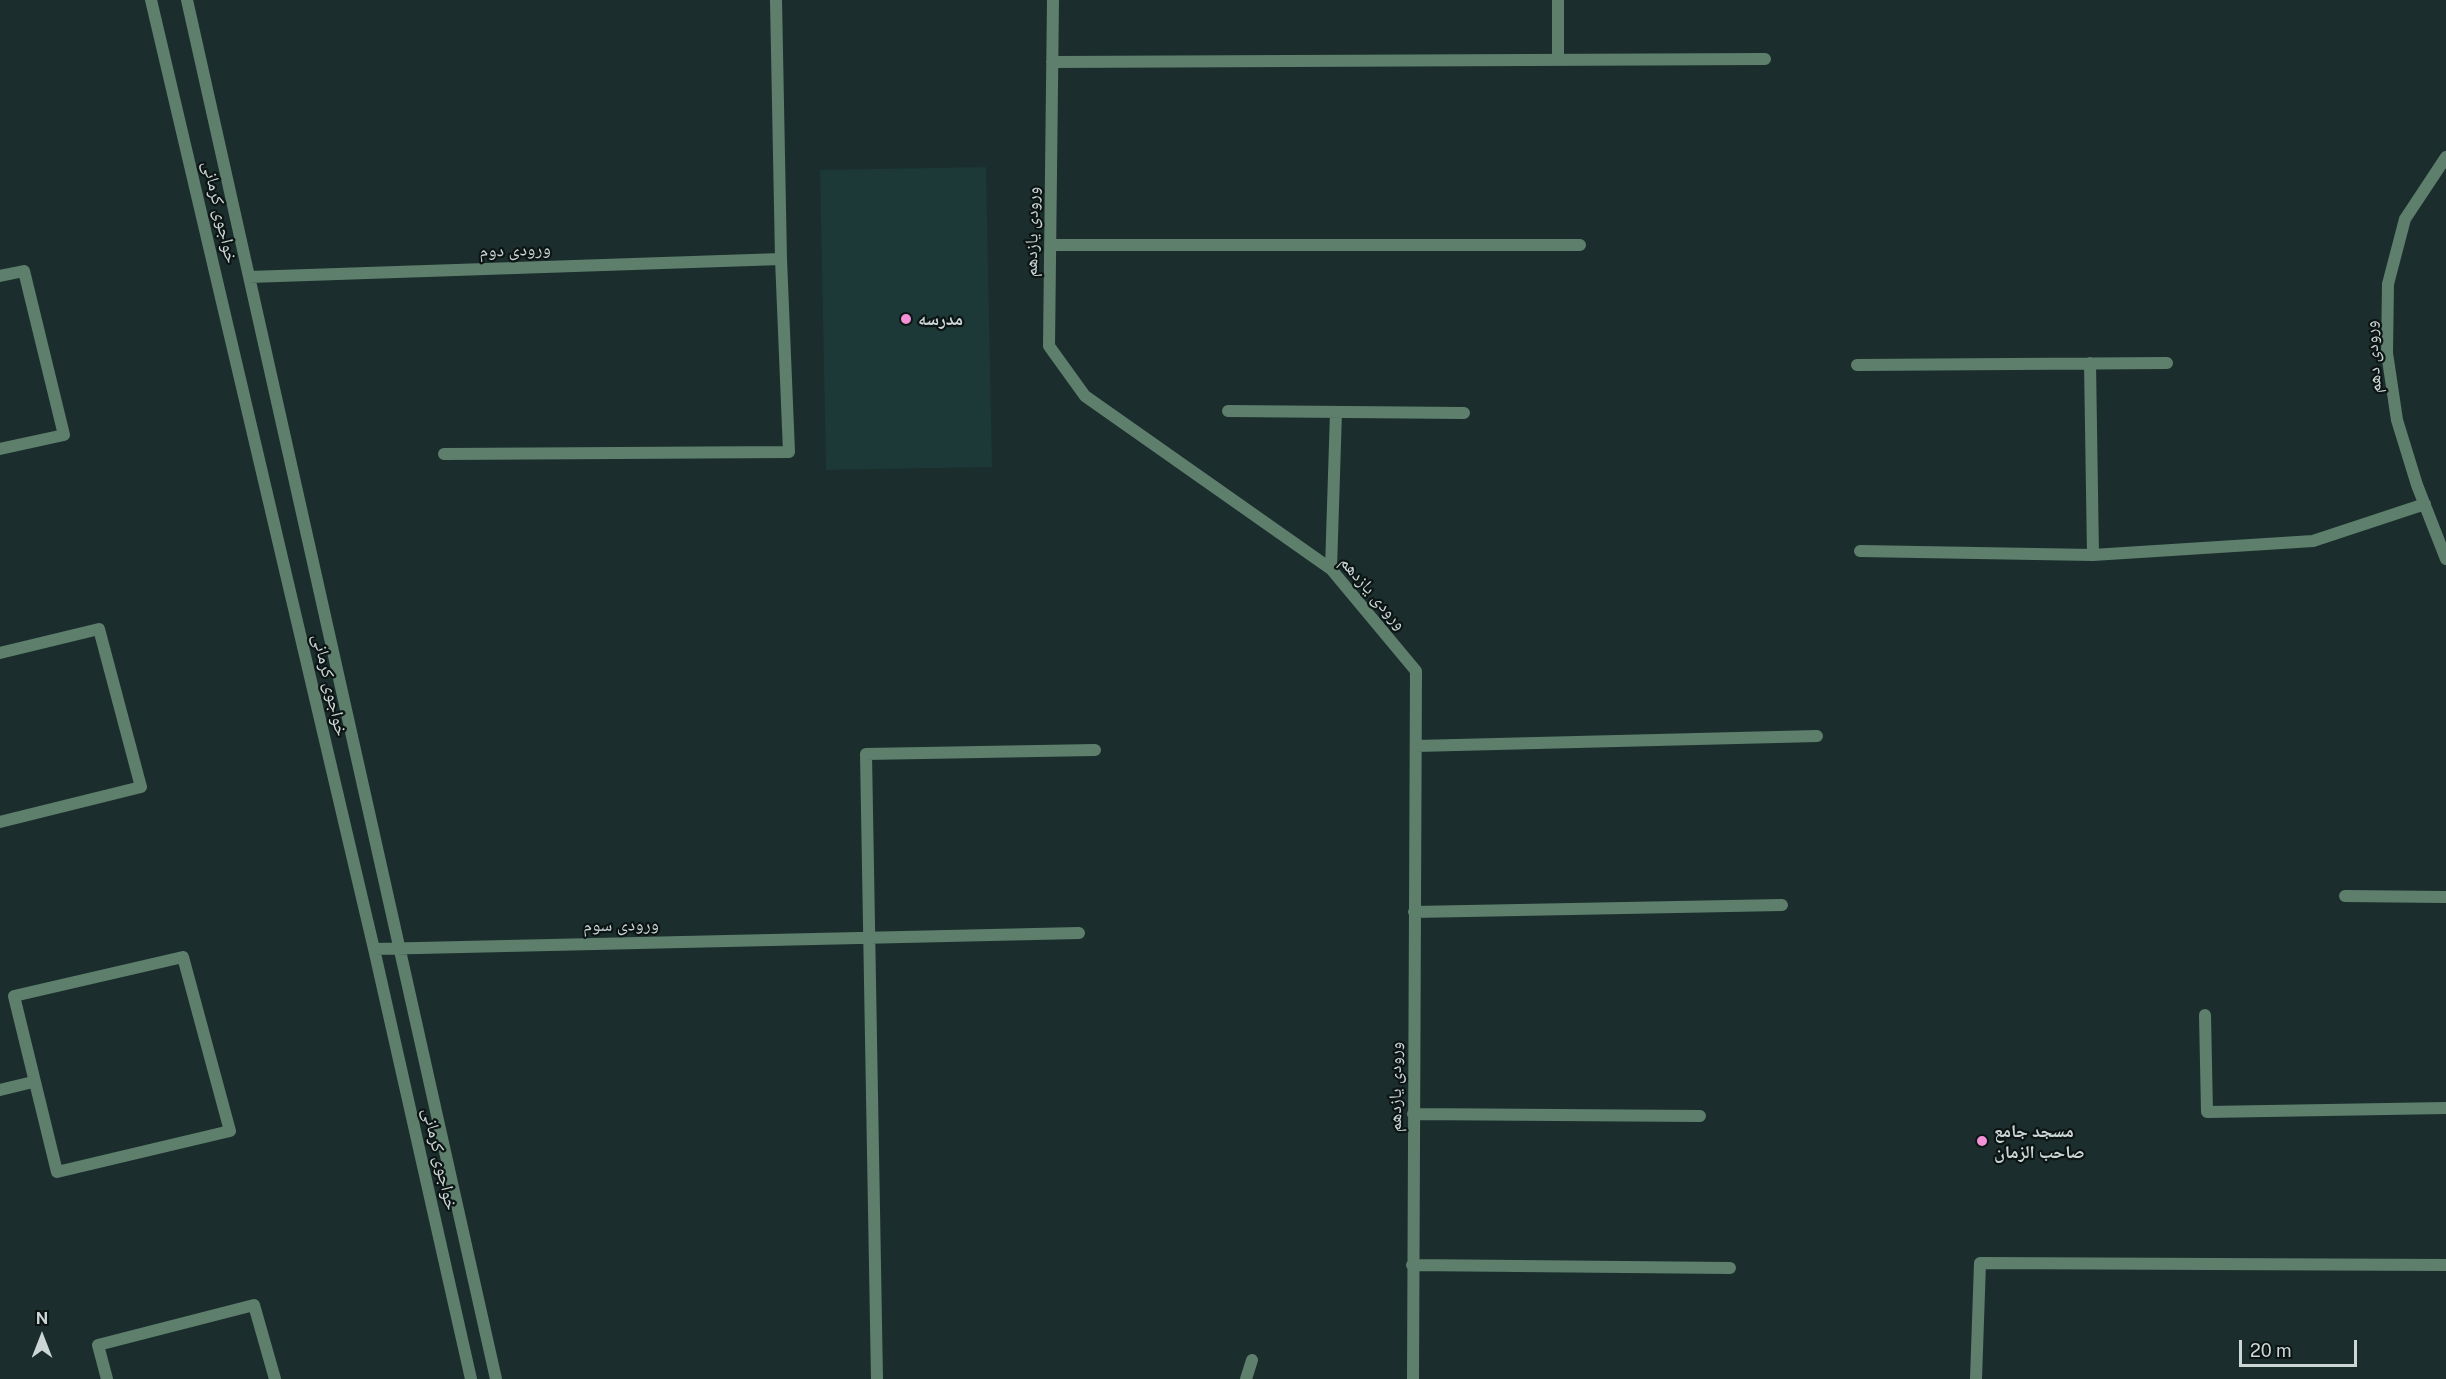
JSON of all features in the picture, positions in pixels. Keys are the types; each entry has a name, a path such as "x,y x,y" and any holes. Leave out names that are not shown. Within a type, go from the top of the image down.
{"street":[{"name":"خواجوی کرمانی","path":"152,0 374,950 471,1379"},
{"name":"خواجوی کرمانی","path":"187,0 496,1379"},
{"path":"444,454 789,452 781,259 776,0"},
{"name":"ورودی یازدهم","path":"1053,0 1049,346 1085,396 1331,569 1416,670 1413,1379"},
{"path":"1558,0 1558,60"},
{"path":"1052,62 1765,59"},
{"name":"ورودی دهم","path":"2446,158 2405,219 2388,284 2387,353 2397,420 2446,560"},
{"path":"1050,244 1580,244"},
{"name":"ورودی دوم","path":"249,277 781,259"},
{"path":"0,276 24,271 64,435 0,449"},
{"path":"2090,363 2093,555"},
{"path":"1857,365 2167,363"},
{"path":"1228,411 1464,413"},
{"path":"1331,569 1336,412"},
{"path":"1860,551 2093,555 2313,541 2425,504"},
{"path":"0,653 99,629 141,787 0,822"},
{"path":"1416,746 1817,736"},
{"path":"877,1379 866,754 1095,750"},
{"path":"2345,896 2446,897"},
{"path":"1414,912 1782,905"},
{"name":"ورودی سوم","path":"374,950 1079,933"},
{"path":"183,957 230,1131 57,1172 33,1082 14,996 183,957"},
{"path":"2205,1015 2207,1112 2446,1108"},
{"path":"0,1090 33,1082"},
{"path":"1413,1114 1700,1116"},
{"path":"1976,1379 1980,1263 2446,1266"},
{"path":"1412,1265 1730,1268"},
{"path":"107,1379 98,1345 254,1305 275,1379"},
{"path":"1246,1379 1252,1360"}],"shaded area":[{"name":"مدرسه","path":"986,167 992,467 826,470 820,170"}],"place":[{"name":"مدرسه","path":"906,319"},
{"name":"مسجد جامع صاحب الزمان","path":"1982,1141"}]}
